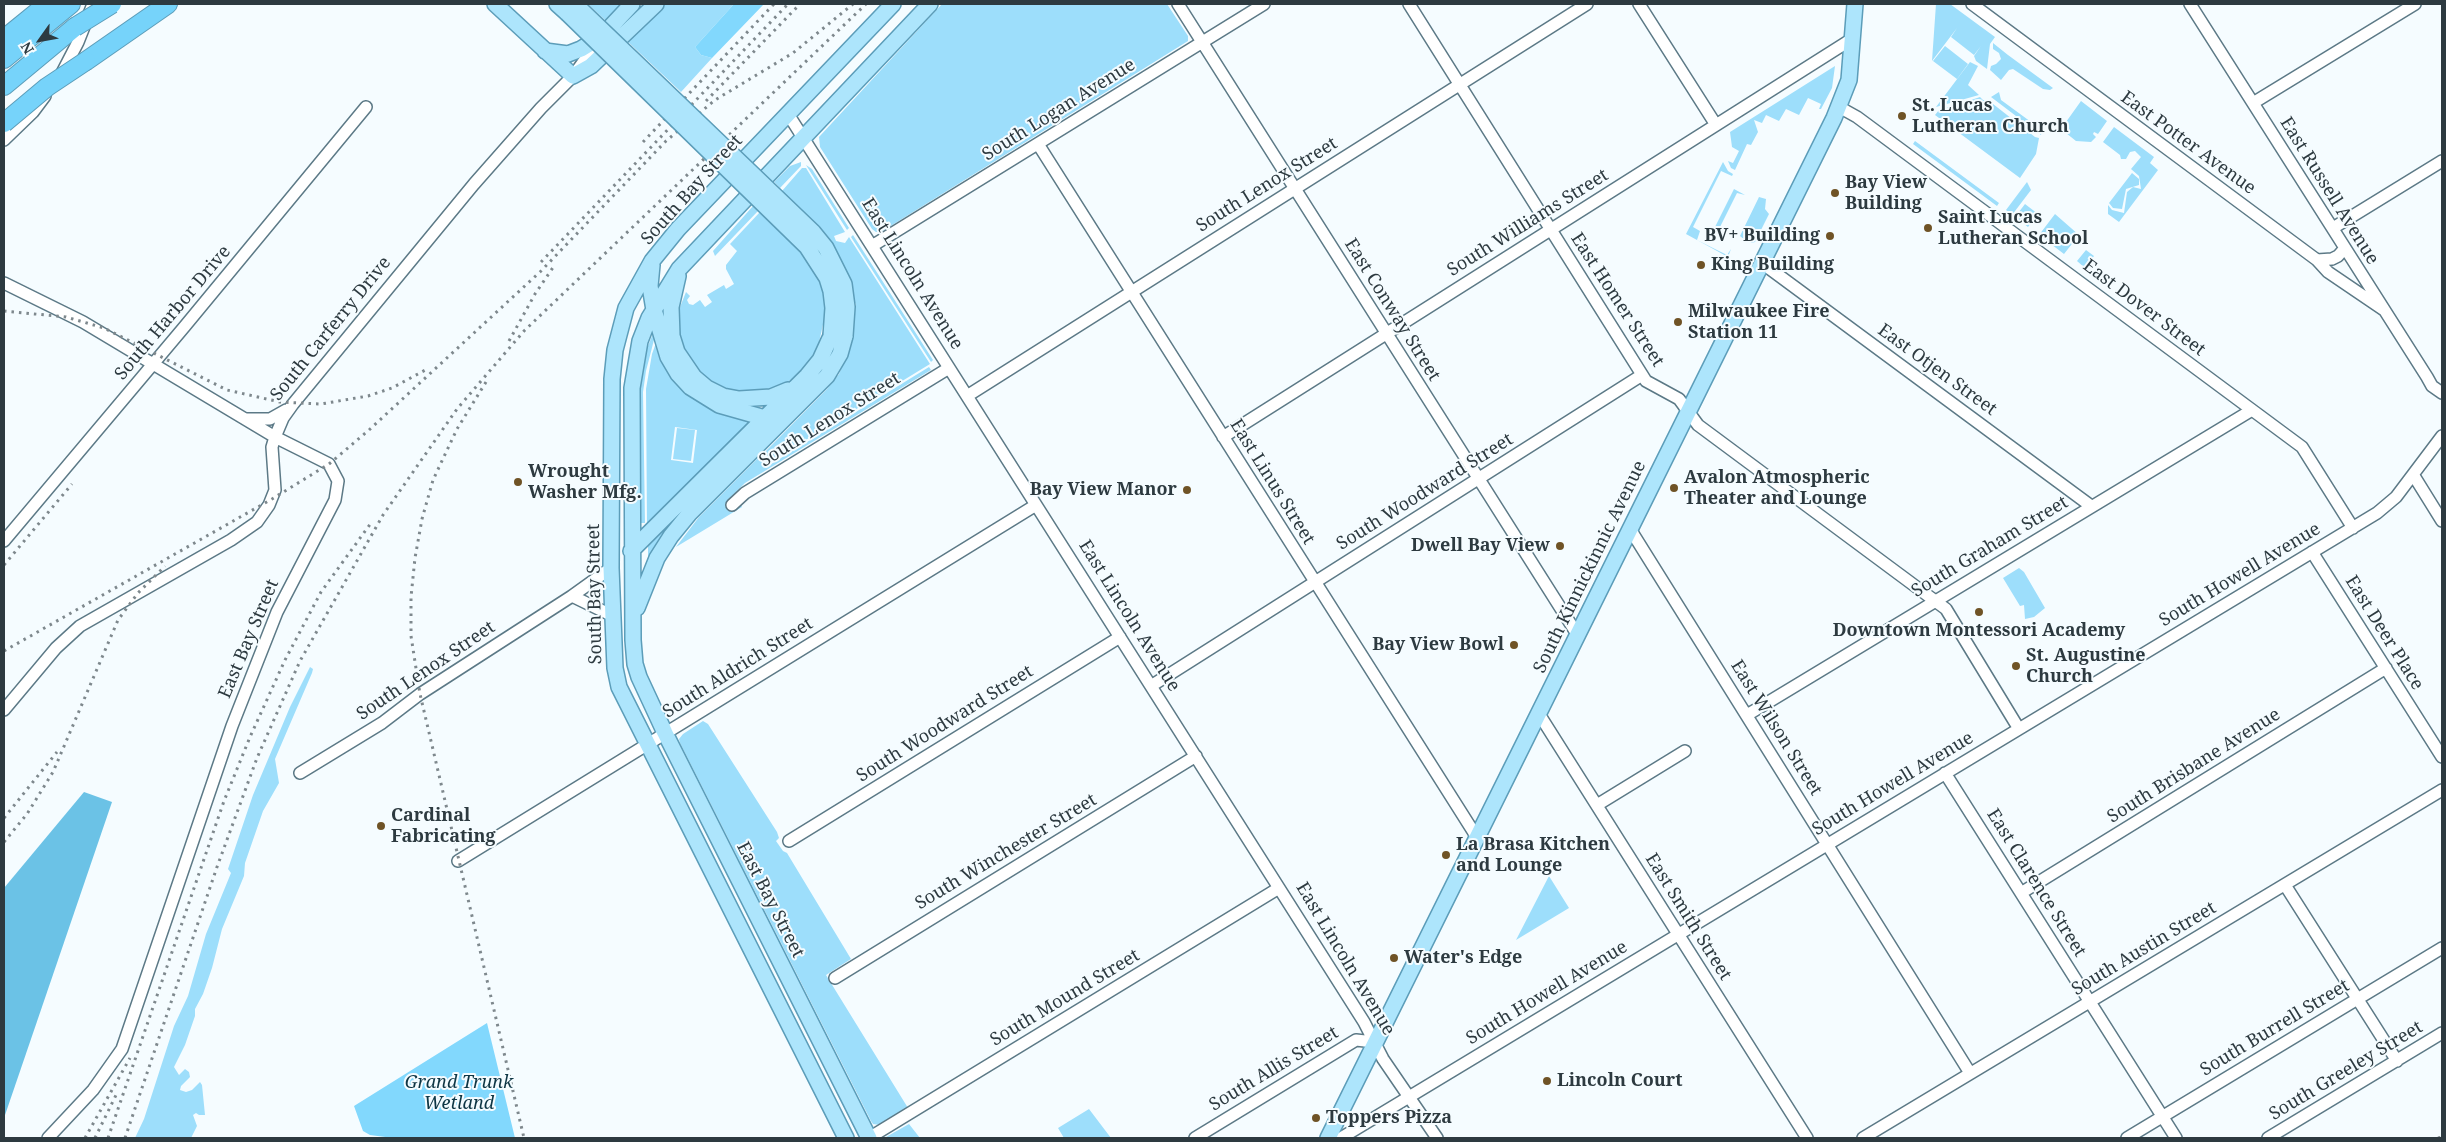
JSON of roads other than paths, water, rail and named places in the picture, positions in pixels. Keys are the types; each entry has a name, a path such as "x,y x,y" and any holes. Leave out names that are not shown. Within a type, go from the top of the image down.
{"highway":[{"path":"4,39 47,4"},
{"path":"4,86 75,27 112,4"},
{"path":"4,124 47,88 168,4"},
{"path":"4,59 69,5"}],"main road":[{"path":"495,4 573,76"},
{"name":"South Carferry Drive","path":"602,36 632,4"},
{"name":"South Carferry Drive","path":"573,76 591,66 656,4"},
{"name":"South Bay Street","path":"647,744 619,687 615,668 611,568 612,379 615,350 626,308 652,261 678,229 893,4"},
{"path":"634,616 632,388 640,341 654,310 679,269 930,4"},
{"name":"South Kinnickinnic Avenue","path":"1328,1138 1374,1042 1478,839 1577,634 1839,107 1849,80 1855,4"},
{"path":"566,7 813,232 826,248 844,284 848,307 838,336 798,385 634,548 611,568"},
{"path":"543,50 558,54 568,54 581,50 602,36"},
{"path":"652,261 650,286 654,310 668,357 678,374 690,387 719,405 765,418 791,413"},
{"path":"679,269 671,307 672,336 676,352 694,377 707,388 723,396 739,399 771,397 798,385"},
{"path":"634,616 657,558 671,536 695,508 827,376 840,354 838,336"},
{"name":"East Bay Street","path":"634,616 635,664 639,677 665,733 869,1138"},
{"path":"647,744 846,1138"}],"street":[{"path":"4,140 34,112 68,64 92,4"},
{"name":"East Conway Street","path":"1178,4 1577,634"},
{"name":"South Logan Avenue","path":"872,246 1264,4"},
{"name":"East Homer Street","path":"1408,4 1646,381 1679,400 1698,425 1946,609 2019,729"},
{"name":"South Lenox Street","path":"967,396 1587,4"},
{"path":"1639,4 1716,125"},
{"name":"East Potter Avenue","path":"1972,4 2317,260 2328,272 2384,310"},
{"name":"East Russell Avenue","path":"2190,4 2384,310 2437,383 2442,393"},
{"path":"2253,103 2415,4"},
{"name":"South Carferry Drive","path":"4,710 56,648 80,626 231,540 257,522 269,505 275,490 272,447 274,437 290,408 312,378 478,179 540,108 573,76 602,36"},
{"name":"South Williams Street","path":"1223,437 1852,39"},
{"name":"South Harbor Drive","path":"4,541 366,106"},
{"name":"East Dover Street","path":"1839,107 1856,117 2302,447 2353,528"},
{"name":"East Lincoln Avenue","path":"788,114 1364,1022 1374,1042 1437,1138"},
{"name":"East Linus Street","path":"1038,144 1478,839"},
{"path":"2333,228 2442,161"},
{"path":"2317,260 2332,259 2338,256 2345,248"},
{"name":"East Otjen Street","path":"1762,263 2092,506"},
{"name":"East Bay Street","path":"4,282 83,322 274,437 329,464 338,481 335,500 269,630 232,726 122,1049 93,1090 48,1138"},
{"name":"South Lenox Street","path":"732,504 745,493 949,368"},
{"name":"South Woodward Street","path":"1151,686 1642,374"},
{"path":"245,419 270,419 290,408"},
{"name":"South Graham Street","path":"1747,715 2252,410"},
{"name":"South Howell Avenue","path":"1341,1138 2377,513 2396,498 2442,436"},
{"path":"2414,476 2442,521"},
{"name":"South Aldrich Street","path":"458,861 1036,505"},
{"name":"East Wilson Street","path":"1630,529 1970,1073"},
{"name":"East Deer Place","path":"2312,552 2442,757"},
{"name":"South Lenox Street","path":"300,773 382,723 420,694 572,596 611,568"},
{"path":"572,596 613,616"},
{"name":"South Woodward Street","path":"789,841 1120,637"},
{"name":"South Brisbane Avenue","path":"2021,893 2386,668"},
{"name":"East Smith Street","path":"1539,714 1807,1138"},
{"path":"1596,805 1685,751"},
{"name":"South Winchester Street","path":"835,978 1196,756"},
{"name":"East Clarence Street","path":"1945,773 2176,1138"},
{"name":"South Austin Street","path":"1863,1138 2442,790"},
{"path":"2285,885 2397,1061"},
{"name":"South Mound Street","path":"869,1138 1279,888"},
{"name":"South Burrell Street","path":"2127,1138 2442,948"},
{"name":"South Greeley Street","path":"2268,1138 2442,1033"},
{"name":"South Allis Street","path":"1195,1138 1356,1040 1374,1042"}],"railway":[{"path":"643,142 774,4"},
{"path":"541,262 788,4"},
{"path":"706,101 800,4"},
{"path":"4,651 272,499 329,464 369,430 541,271 666,141 715,100 793,53 853,4"},
{"path":"125,1138 217,867 257,758 300,661 383,515 457,409 524,331 866,4"},
{"path":"509,341 535,294 554,266"},
{"path":"4,311 66,317 104,328 227,390 280,402 321,404 368,396 392,388 429,368"},
{"path":"486,382 457,429 433,480 422,519 415,558 411,597 411,636 420,694 524,1138"},
{"path":"4,565 72,484"},
{"path":"108,1138 224,801 250,737 285,660 321,592 371,523"},
{"path":"4,842 27,814 53,772 118,620 138,593 165,566"},
{"path":"4,818 57,752"},
{"path":"85,1138 130,1058"},
{"path":"95,1138 117,1093"},
{"path":"2438,1138 2442,1137"}],"place":[{"name":"St. Lucas Lutheran Church","path":"1902,116"},
{"name":"Bay View Building","path":"1835,193"},
{"name":"Saint Lucas Lutheran School","path":"1928,228"},
{"name":"BV+ Building","path":"1830,236"},
{"name":"King Building","path":"1701,265"},
{"name":"Milwaukee Fire Station 11","path":"1678,322"},
{"name":"Wrought Washer Mfg.","path":"518,482"},
{"name":"Avalon Atmospheric Theater and Lounge","path":"1674,488"},
{"name":"Bay View Manor","path":"1187,490"},
{"name":"Dwell Bay View","path":"1560,546"},
{"name":"Downtown Montessori Academy","path":"1979,612"},
{"name":"Bay View Bowl","path":"1514,645"},
{"name":"St. Augustine Church","path":"2016,666"},
{"name":"Cardinal Fabricating","path":"381,826"},
{"name":"La Brasa Kitchen and Lounge","path":"1446,855"},
{"name":"Water's Edge","path":"1394,958"},
{"name":"Lincoln Court","path":"1547,1081"},
{"name":"Toppers Pizza","path":"1316,1118"}],"park label":[{"name":"Grand Trunk Wetland","path":"459,1093"}]}
